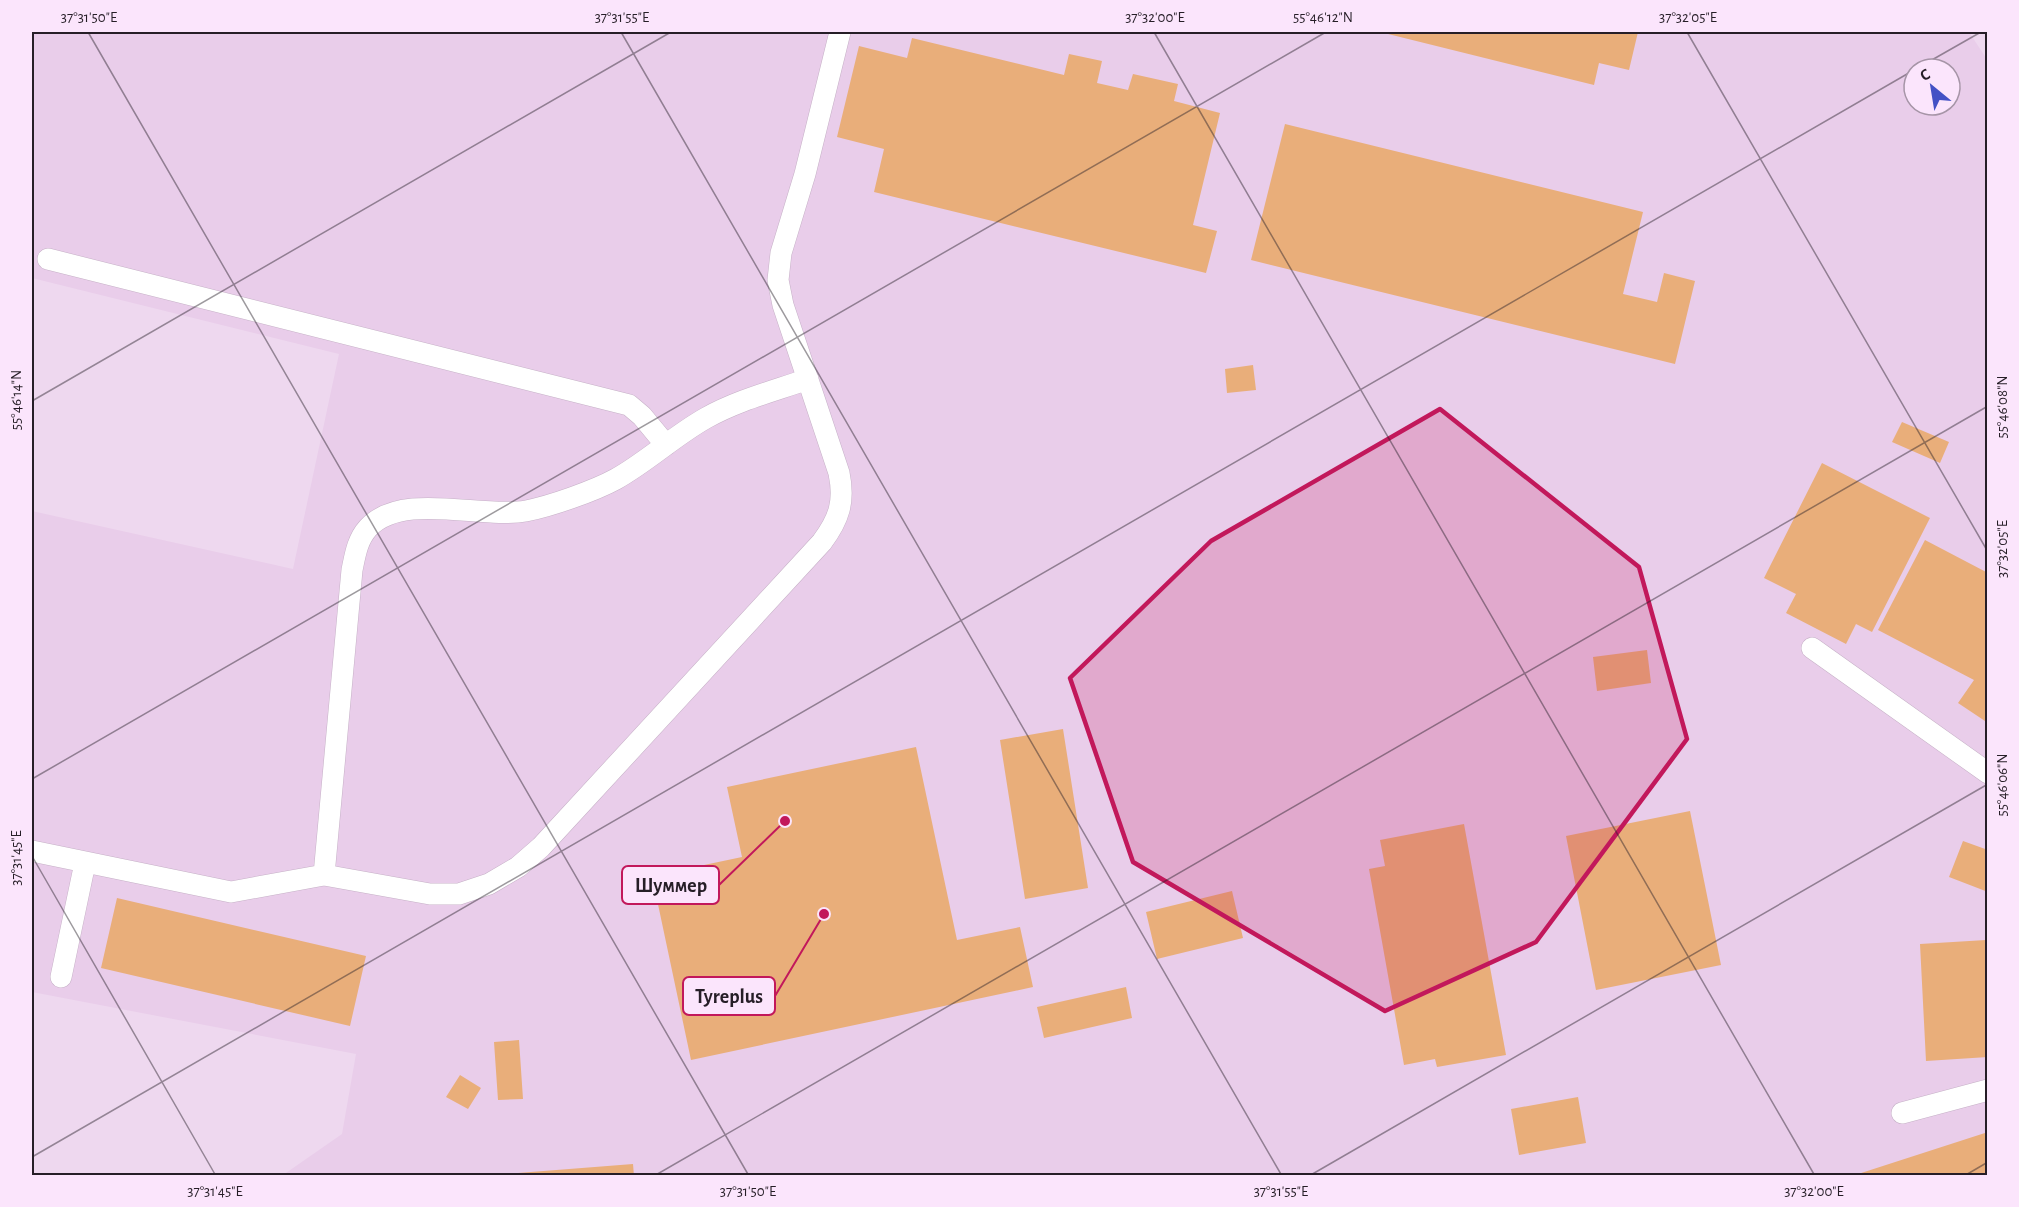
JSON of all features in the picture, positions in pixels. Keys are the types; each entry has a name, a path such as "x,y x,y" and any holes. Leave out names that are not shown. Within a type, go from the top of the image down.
{"lane":[{"path":"32,851 231,892 324,875 430,894 459,894 489,884 518,867 541,847 822,542 834,525 842,490 839,473 783,305 778,280 781,254 805,174 840,32"},
{"path":"48,259 630,405 666,445"},
{"path":"324,875 352,570 356,547 368,528 387,515 411,509 494,513 525,511 561,501 615,480 693,425 732,405 808,379"},
{"path":"1812,648 1988,773"},
{"path":"61,977 85,863"},
{"path":"1902,1113 1988,1090"}],"highlighted area":[{"path":"1440,409 1639,567 1687,739 1536,942 1385,1011 1133,862 1070,678 1211,541"}],"shaded area":[{"path":"32,32 1969,32 1988,61 1987,1175 283,1175 342,1134 356,1054 32,992 32,511 293,569 339,354 32,278"}],"building":[{"path":"1380,32 1638,32 1629,70 1599,63 1594,85"},
{"path":"912,38 1064,75 1069,54 1102,61 1097,83 1128,90 1133,74 1178,84 1174,101 1220,113 1193,225 1217,231 1206,273 874,192 884,149 837,137 859,46 907,58"},
{"path":"1285,124 1643,212 1623,294 1657,302 1664,273 1695,281 1675,364 1251,260"},
{"path":"1253,365 1256,390 1227,393 1225,369"},
{"path":"1902,422 1949,442 1940,463 1892,442"},
{"path":"1822,463 1930,518 1872,632 1856,624 1846,644 1786,613 1796,594 1764,578"},
{"path":"1925,540 1988,573 1988,723 1958,703 1974,680 1878,630"},
{"path":"1647,650 1651,683 1597,691 1593,657"},
{"path":"1063,729 1088,888 1025,899 1000,740"},
{"path":"916,747 957,940 1020,927 1033,987 691,1060 652,876 742,857 727,787"},
{"path":"1690,811 1721,965 1596,990 1566,836"},
{"path":"1464,824 1506,1055 1437,1067 1435,1059 1404,1065 1369,869 1385,866 1380,840"},
{"path":"1963,841 1988,850 1988,892 1949,877"},
{"path":"1232,891 1243,938 1157,959 1146,912"},
{"path":"117,898 366,956 350,1026 101,968"},
{"path":"1986,940 1988,1057 1926,1061 1920,944"},
{"path":"1126,987 1132,1018 1044,1038 1037,1007"},
{"path":"519,1040 523,1099 498,1100 494,1042"},
{"path":"460,1075 481,1088 468,1109 446,1097"},
{"path":"1578,1097 1586,1143 1519,1155 1511,1109"},
{"path":"1988,1132 1988,1176 1855,1176 1855,1175"},
{"path":"633,1164 634,1176 518,1176 518,1173"}],"place":[{"name":"Шуммер","path":"785,821"},
{"name":"Tyreplus","path":"824,914"}]}
